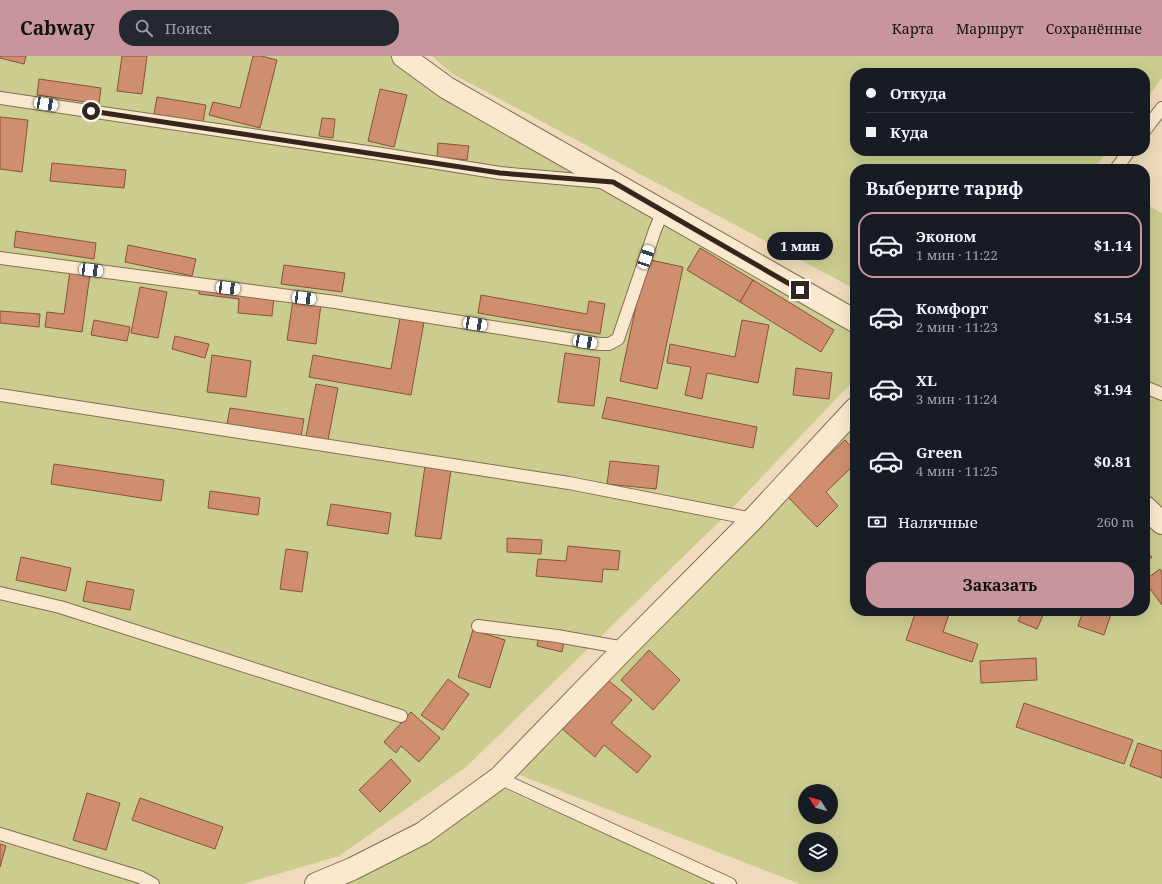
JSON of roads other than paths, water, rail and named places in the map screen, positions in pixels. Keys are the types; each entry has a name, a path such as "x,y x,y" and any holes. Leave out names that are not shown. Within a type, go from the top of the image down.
{"street":[{"path":"403,56 447,88 850,318"},
{"path":"316,884 352,869 423,833 499,778 625,648 753,520 850,414"},
{"path":"1150,512 1162,523"}],"lane":[{"path":"0,98 500,173 613,182"},
{"path":"1150,124 1162,108"},
{"path":"1120,164 1126,156"},
{"path":"0,258 335,302 593,343 609,344 618,339 655,230 663,211"},
{"path":"1150,388 1162,394"},
{"path":"0,395 569,483 753,520"},
{"path":"0,593 60,607 401,716"},
{"path":"478,626 557,636 625,648"},
{"path":"499,778 730,884"},
{"path":"0,834 140,877 153,884"}]}
